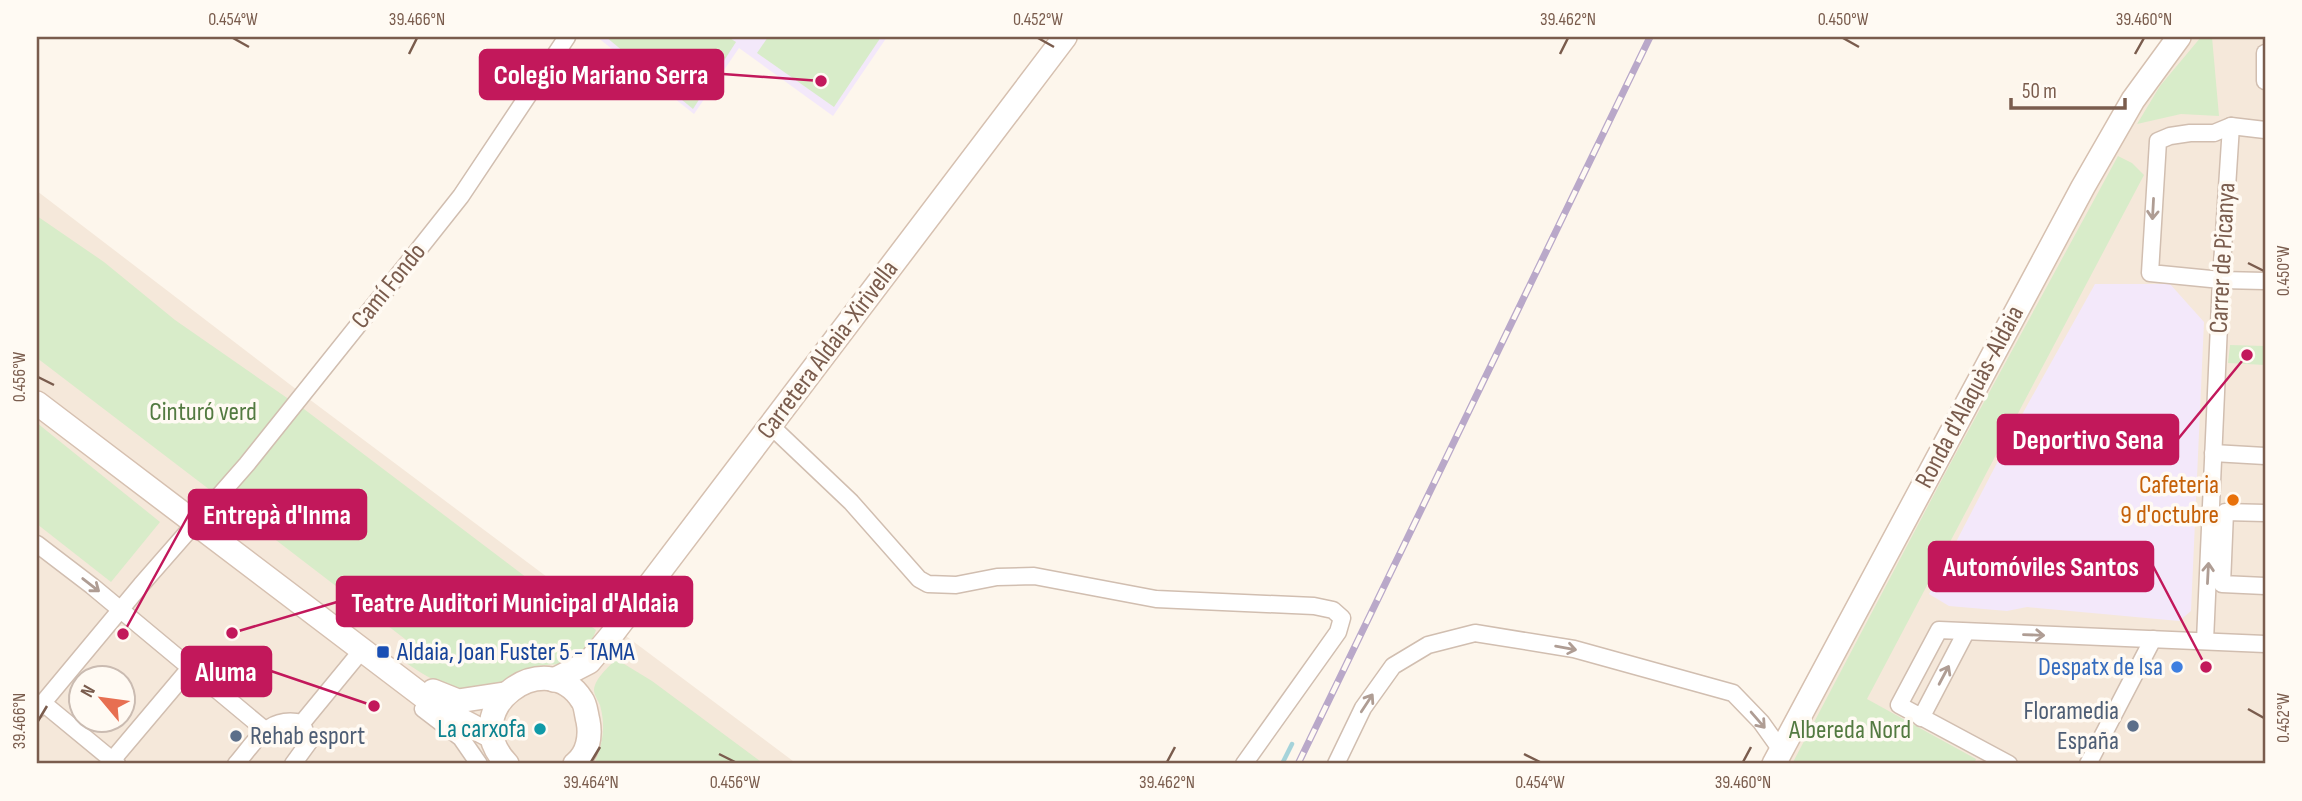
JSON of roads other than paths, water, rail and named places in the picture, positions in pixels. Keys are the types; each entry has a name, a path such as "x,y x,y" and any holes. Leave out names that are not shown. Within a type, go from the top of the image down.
{"street":[{"name":"Camí Fondo","path":"40,706 284,418 461,196 567,37"},
{"name":"Carretera Aldaia-Xirivella","path":"554,680 589,662 1065,37"},
{"name":"Ronda d'Alaquàs-Aldaia","path":"1777,757 2083,187 2133,100 2179,37"},
{"path":"2265,53 2265,81"},
{"path":"2265,130 2231,126 2214,133 2190,133 2158,141 2150,272 2221,280 2265,281"},
{"name":"Carrer de Picanya","path":"2205,641 2221,280 2231,126"},
{"path":"37,403 440,709 493,757"},
{"path":"771,426 851,502 919,579 928,584 956,585 998,577 1034,576 1156,599 1314,606 1334,610 1342,618 1338,632 1244,764"},
{"path":"2213,453 2265,456"},
{"path":"2265,513 2225,512 2222,584 2265,586"},
{"path":"37,544 265,730"},
{"path":"2004,763 1899,705 1939,630 2265,644"},
{"path":"1921,718 1966,632"},
{"path":"1336,764 1363,708 1392,666 1428,645 1475,633 1574,649 1733,693 1761,722 1777,757"},
{"path":"2088,764 2153,639"},
{"path":"302,723 362,650"},
{"name":"Carretera Aldaia-Xirivella","path":"583,701 589,662"},
{"path":"40,706 113,763 190,668"},
{"path":"398,677 458,701 504,694 527,680 554,680 570,687 583,701 591,734 579,763"},
{"path":"493,757 492,714 504,694"},
{"path":"236,764 272,724 290,720 302,723"},
{"path":"300,762 309,742 302,723"}],"waterway":[{"path":"1282,764 1292,744"}],"railway":[{"path":"1298,764 1650,37"}],"place":[{"name":"Colegio Mariano Serra","path":"821,81"},
{"name":"Deportivo Sena","path":"2247,355"},
{"name":"Cafeteria 9 d'octubre","path":"2233,500"},
{"name":"Teatre Auditori Municipal d'Aldaia","path":"232,633"},
{"name":"Entrepà d'Inma","path":"123,634"},
{"name":"Aldaia, Joan Fuster 5 - TAMA","path":"383,652"},
{"name":"Despatx de Isa","path":"2177,667"},
{"name":"Automóviles Santos","path":"2206,667"},
{"name":"Aluma","path":"374,706"},
{"name":"Floramedia España","path":"2133,726"},
{"name":"La carxofa","path":"540,729"},
{"name":"Rehab esport","path":"236,736"}],"park label":[{"name":"Cinturó verd","path":"203,412"},
{"name":"Albereda Nord","path":"1850,730"}]}
